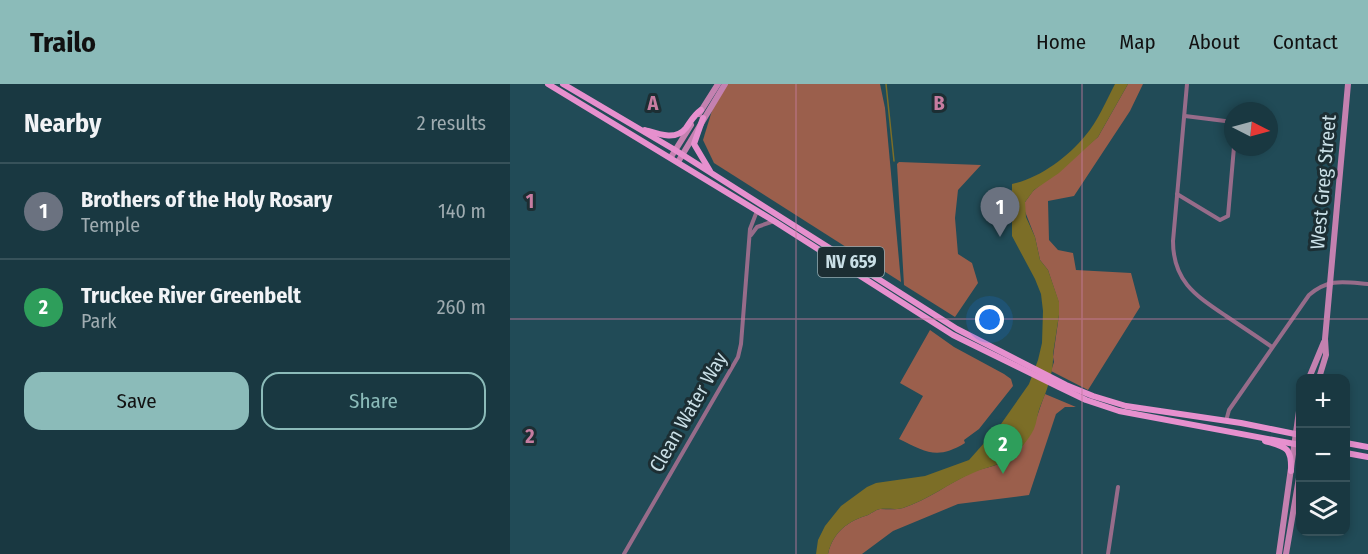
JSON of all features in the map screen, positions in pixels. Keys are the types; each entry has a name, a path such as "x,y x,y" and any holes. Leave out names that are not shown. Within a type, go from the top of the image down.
{"main road":[{"name":"NV 659","path":"548,84 933,318 1086,400 1119,411 1296,444"},
{"name":"NV 659","path":"563,84 675,150 933,318"},
{"path":"671,157 718,84"},
{"path":"678,162 725,84"},
{"name":"West Greg Street","path":"1320,374 1326,355 1325,339 1348,84"},
{"path":"638,129 677,135 701,110"},
{"path":"703,118 694,144 715,176"},
{"path":"1311,374 1325,339"},
{"name":"NV 659","path":"1060,385 1126,406 1226,421 1296,435"},
{"path":"1233,432 1286,448 1291,457 1291,471"},
{"path":"1350,444 1368,447"},
{"path":"1279,554 1296,452"},
{"path":"1350,454 1368,457"},
{"path":"1286,552 1298,482"},
{"path":"1284,518 1287,522 1286,552"}],"street":[{"path":"1187,84 1173,248 1177,266 1184,281 1199,298 1272,347"},
{"path":"1185,116 1224,121"},
{"path":"1177,194 1220,220 1228,216 1233,156"},
{"name":"Clean Water Way","path":"624,554 737,362 741,344 751,225 758,211"},
{"path":"750,238 757,227 774,221"},
{"path":"1226,421 1229,410 1304,300 1314,290 1331,282 1368,284"},
{"path":"1108,554 1118,487"}],"shaded area":[{"path":"727,84 880,84 885,108 901,282 714,163 703,140 714,104"},
{"path":"1115,84 1128,84 1098,137 1059,173 1034,190 1025,202 1026,217 1035,237 1040,260 1048,270 1059,302 1051,374 1030,437 1021,448 1002,462 964,477 912,505 900,509 878,509 848,524 834,539 828,554 816,554 818,540 825,526 841,506 867,487 876,483 925,476 969,460 1001,424 1029,384 1042,343 1043,311 1041,294 1035,279 1012,236 1012,184 1042,172 1070,152 1094,124"},
{"path":"1128,84 1143,84 1130,111 1074,196 1048,201 1049,240 1058,250 1073,253 1076,270 1131,273 1140,307 1088,390 1051,371 1054,362 1059,303 1048,270 1040,260 1035,237 1024,209 1025,202 1033,191 1098,137"},
{"path":"899,162 981,165 958,190 955,218 958,254 972,263 978,283 955,317 904,285 897,164"},
{"path":"930,330 954,347 1004,374 1011,379 1013,386 979,429 964,440 965,443 939,453 924,450 899,439 923,396 900,383"},
{"path":"1045,394 1076,407 1065,407 1056,414 1029,495 958,504 893,531 862,554 828,554 834,539 848,524 878,509 900,509 912,505 973,472 1007,460 1025,443"}],"waterway":[{"path":"886,84 894,161"}],"place":[{"name":"Brothers of the Holy Rosary","path":"1000,237"},
{"name":"Truckee River Greenbelt","path":"1003,474"}]}
